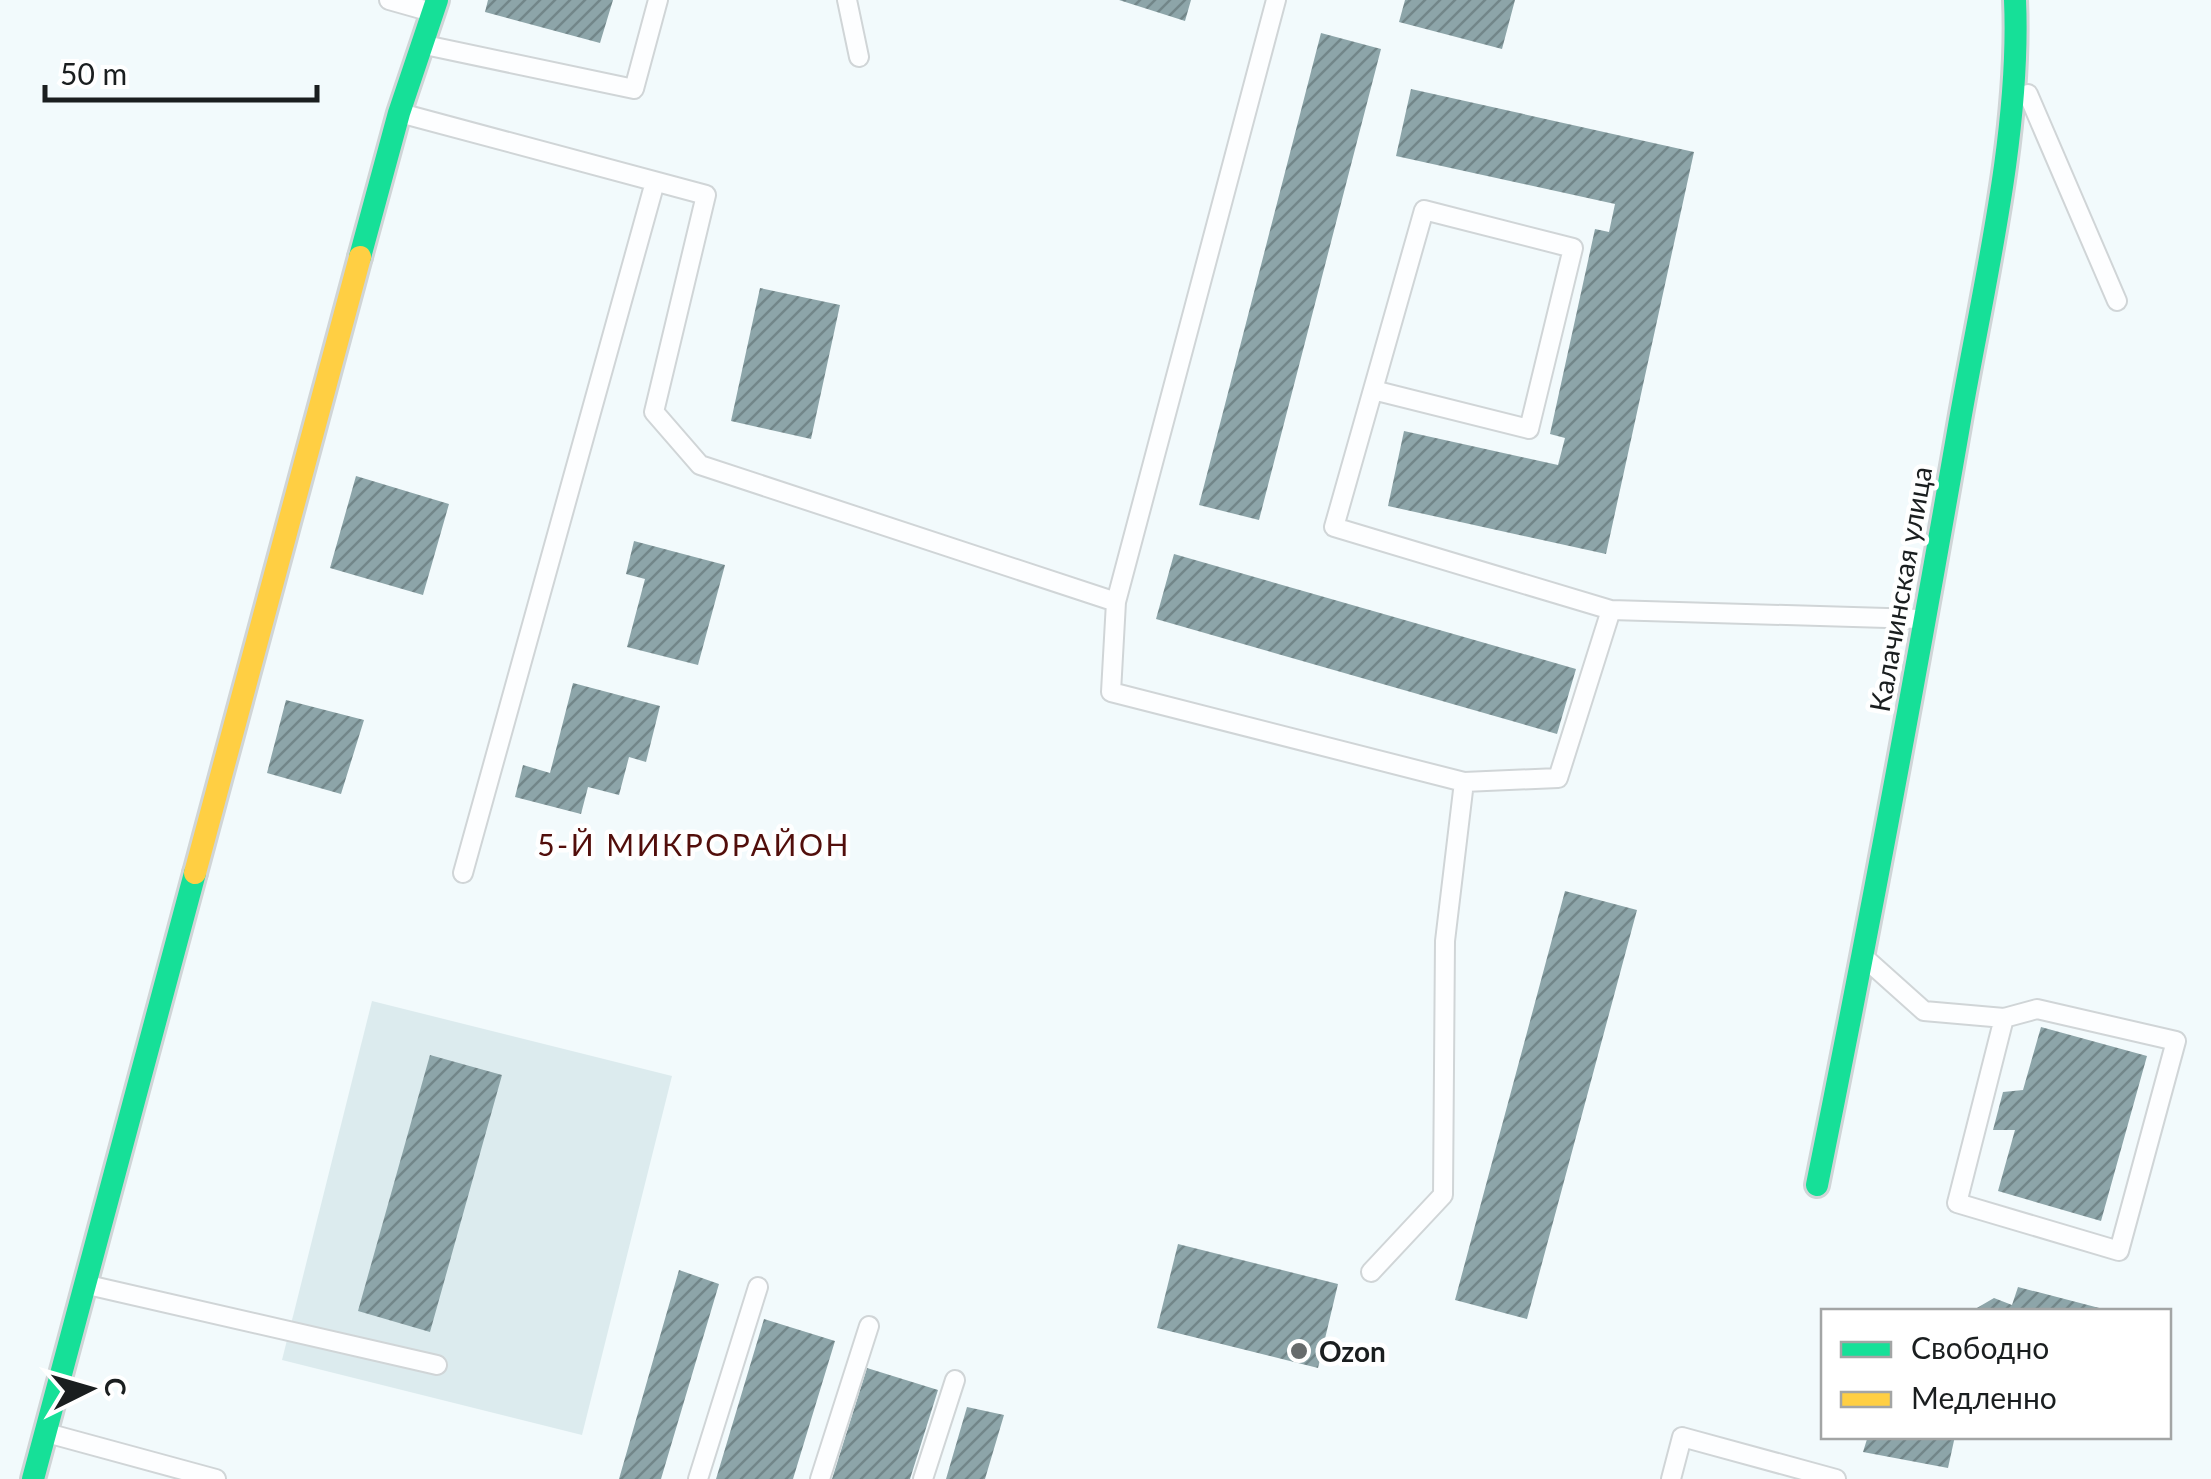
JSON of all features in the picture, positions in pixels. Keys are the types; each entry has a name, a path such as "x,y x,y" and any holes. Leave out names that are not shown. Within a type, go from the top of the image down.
{"street":[{"name":"Калачинская улица","path":"1817,1185 1925,620 2018,71 2015,0"},
{"path":"33,1479 399,113 435,6"}],"lane":[{"path":"389,0 435,6"},
{"path":"425,44 634,89 658,0"},
{"path":"848,0 859,57"},
{"path":"1276,0 1116,602 1111,692 1464,782 1558,778 1611,610"},
{"path":"2018,71 2116,300"},
{"path":"399,113 706,195 654,412 700,465 1116,602"},
{"path":"463,873 655,182"},
{"path":"1373,390 1529,429 1573,248 1424,210 1334,527 1611,610 1925,620"},
{"path":"1371,1272 1443,1195 1445,940 1464,782"},
{"path":"1863,956 1924,1011 2004,1018 2037,1009 2176,1041 2119,1251 1957,1202 2004,1018"},
{"path":"88,1285 436,1364"},
{"path":"698,1479 758,1287"},
{"path":"820,1479 869,1326"},
{"path":"924,1479 955,1380"},
{"path":"47,1433 216,1479"},
{"path":"1672,1479 1682,1437 1836,1479"}],"shaded area":[{"path":"372,1001 672,1076 582,1435 282,1360"}],"building":[{"path":"488,0 613,0 600,43 485,12"},
{"path":"1119,0 1191,0 1185,21"},
{"path":"1405,0 1515,0 1502,49 1399,22"},
{"path":"1321,33 1381,49 1259,520 1199,505"},
{"path":"1411,89 1694,152 1606,554 1388,506 1404,431 1558,465 1565,438 1550,434 1595,229 1609,232 1615,204 1396,156"},
{"path":"760,288 840,305 811,439 731,421"},
{"path":"356,476 449,504 423,595 330,568"},
{"path":"634,541 725,565 698,665 627,647 645,579 626,574"},
{"path":"1174,554 1576,669 1557,734 1156,619"},
{"path":"573,683 660,706 646,762 629,757 619,795 588,787 581,814 515,797 523,765 550,773"},
{"path":"286,700 364,720 341,794 267,773"},
{"path":"1565,891 1637,910 1527,1319 1455,1300"},
{"path":"2041,1027 2147,1056 2101,1221 1998,1191 2015,1130 1993,1130 2003,1092 2023,1090"},
{"path":"430,1055 502,1075 430,1332 358,1311"},
{"path":"1178,1244 1338,1284 1318,1368 1157,1328"},
{"path":"679,1270 719,1284 661,1479 619,1479"},
{"path":"2018,1287 2103,1309 1975,1309 1994,1298 2012,1305"},
{"path":"764,1319 835,1341 793,1479 716,1479"},
{"path":"867,1368 938,1390 910,1479 832,1479"},
{"path":"967,1407 1004,1415 985,1479 946,1479"},
{"path":"1867,1439 1954,1439 1948,1468 1863,1452"}],"traffic: fast":[{"path":"360,257 399,113 437,0"},
{"path":"1817,1185 1891,806 1998,213 2012,105 2015,0"},
{"path":"33,1479 195,873"}],"traffic: slow":[{"path":"195,873 360,257"}],"place":[{"name":"Ozon","path":"1299,1351"}],"district":[{"name":"5-Й МИКРОРАЙОН","path":"694,844"}]}
